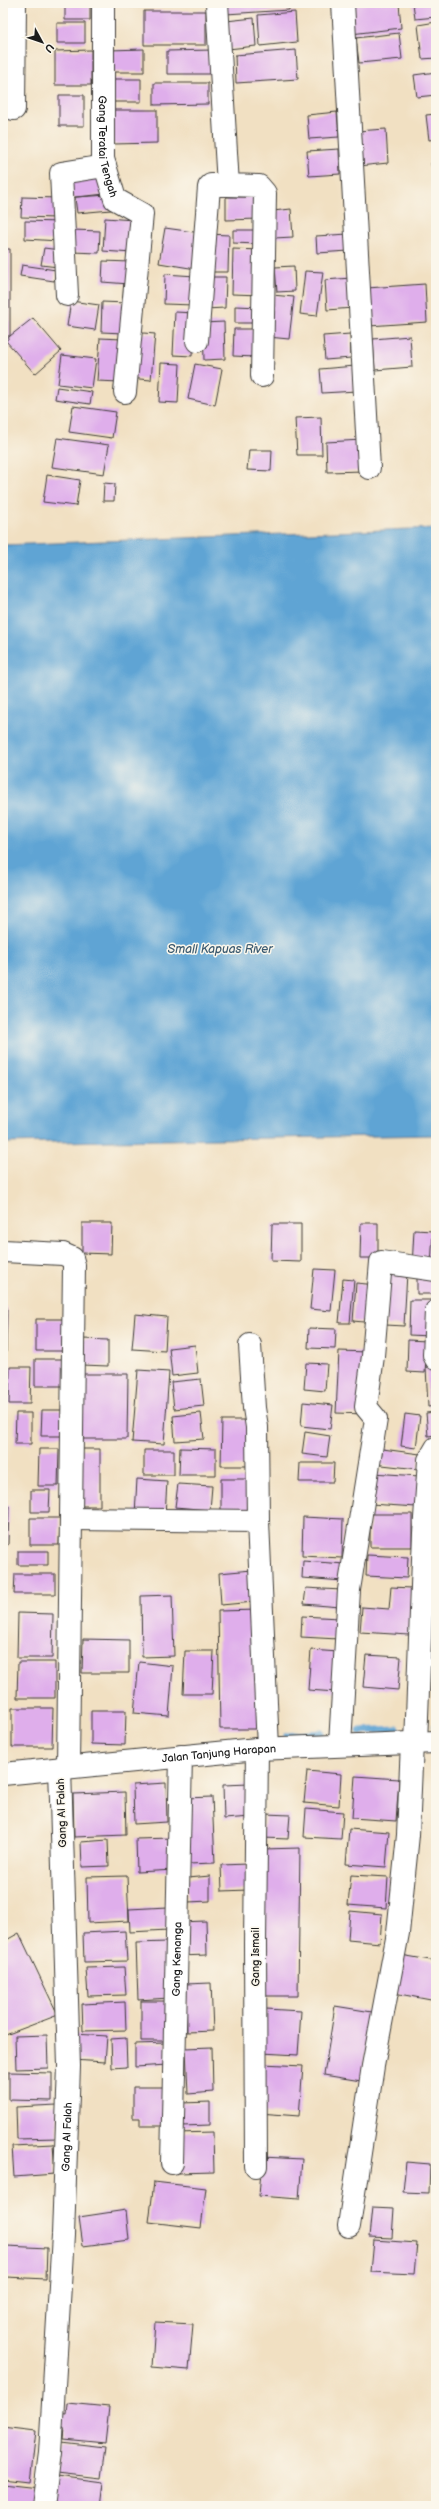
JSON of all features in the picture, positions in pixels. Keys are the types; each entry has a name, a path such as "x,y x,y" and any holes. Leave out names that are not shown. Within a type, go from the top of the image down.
{"street":[{"path":"14,109 15,3"},
{"name":"Gang Teratai Tengah","path":"103,3 103,159 115,199 142,214 125,392"},
{"path":"217,3 228,185"},
{"path":"343,3 369,468"},
{"path":"67,295 61,173 105,166"},
{"path":"197,341 209,187 211,185 259,186 265,193 262,376"},
{"name":"Gang Al Falah","path":"3,1251 63,1254 72,1258 74,1265 71,1519 64,1768 69,2066 63,2235 50,2446 43,2506"},
{"path":"340,1744 349,1590 376,1419 366,1407 373,1356 381,1262 436,1270"},
{"path":"436,1311 434,1355 436,1358"},
{"name":"Gang Ismail","path":"250,1345 254,1408 257,1427 263,1748 255,1944 256,2166"},
{"path":"349,2226 373,2066 398,1933 408,1835 421,1743 424,1533 429,1460 436,1448"},
{"path":"71,1519 258,1521"},
{"name":"Jalan Tanjung Harapan","path":"3,1774 263,1748 340,1744 421,1743"},
{"name":"Gang Kenanga","path":"172,2163 181,1756"}],"water":[{"name":"Small Kapuas River","path":"436,528 436,1135 3,1143 3,545"}],"building":[{"path":"65,3 90,3 90,20 65,20"},
{"path":"226,3 289,3 289,10 226,14"},
{"path":"370,3 399,3 401,28 351,34 348,6"},
{"path":"413,3 436,3 436,17 415,19"},
{"path":"144,11 206,11 206,45 144,45"},
{"path":"295,12 297,42 260,46 258,15"},
{"path":"254,18 256,46 228,49 226,21"},
{"path":"436,22 436,58 422,59 418,25"},
{"path":"57,23 85,23 85,43 57,43"},
{"path":"399,33 402,59 359,63 356,38"},
{"path":"144,49 144,72 109,72 109,50"},
{"path":"91,50 91,85 55,85 55,51"},
{"path":"212,50 212,74 167,74 167,51"},
{"path":"296,50 298,79 236,83 235,55"},
{"path":"436,72 436,95 417,97 414,75"},
{"path":"111,79 141,79 141,102 111,102"},
{"path":"154,83 208,83 208,104 154,105"},
{"path":"59,95 84,95 84,126 59,126"},
{"path":"113,110 157,110 157,143 113,144"},
{"path":"337,112 339,137 309,139 307,115"},
{"path":"436,114 436,139 429,140 426,115"},
{"path":"386,129 388,163 359,166 357,131"},
{"path":"339,149 340,174 309,176 307,151"},
{"path":"436,162 436,187 434,187 431,163"},
{"path":"103,172 105,194 68,198 65,176"},
{"path":"110,195 111,210 77,213 75,197"},
{"path":"22,197 58,198 57,218 21,217"},
{"path":"226,197 259,197 259,219 226,220"},
{"path":"291,209 293,237 274,238 273,211"},
{"path":"105,218 134,220 132,253 103,251"},
{"path":"25,221 60,222 59,241 25,239"},
{"path":"165,228 201,233 196,269 159,263"},
{"path":"72,230 100,231 99,253 71,252"},
{"path":"233,230 258,230 257,244 233,243"},
{"path":"208,234 229,235 228,272 207,272"},
{"path":"348,234 349,251 317,253 316,236"},
{"path":"44,248 60,250 58,267 41,265"},
{"path":"3,249 10,249 10,336 3,336"},
{"path":"233,249 261,250 261,295 232,294"},
{"path":"103,261 130,262 129,284 102,282"},
{"path":"22,265 56,270 54,281 20,276"},
{"path":"294,266 295,291 277,292 275,267"},
{"path":"305,271 323,272 317,316 300,314"},
{"path":"165,274 195,276 194,305 164,304"},
{"path":"205,277 226,277 225,308 205,309"},
{"path":"351,278 353,308 327,310 325,280"},
{"path":"425,284 427,322 369,326 367,288"},
{"path":"272,295 294,297 289,339 268,337"},
{"path":"71,301 99,305 95,330 67,326"},
{"path":"102,302 126,303 124,333 101,332"},
{"path":"235,306 260,307 260,323 235,323"},
{"path":"175,312 194,313 192,356 173,355"},
{"path":"33,318 61,351 35,374 6,341 10,336"},
{"path":"224,322 225,359 204,360 203,323"},
{"path":"234,329 256,329 255,357 233,356"},
{"path":"132,332 155,334 151,380 128,378"},
{"path":"350,334 351,358 325,360 323,336"},
{"path":"410,336 412,367 375,370 373,339"},
{"path":"100,338 122,339 120,382 97,381"},
{"path":"62,355 96,359 92,388 58,384"},
{"path":"161,363 180,364 178,403 159,402"},
{"path":"195,364 222,369 215,405 188,399"},
{"path":"355,366 357,391 322,393 320,369"},
{"path":"57,387 92,392 90,404 55,399"},
{"path":"73,406 116,412 112,438 69,432"},
{"path":"321,417 322,455 297,455 295,418"},
{"path":"57,438 109,445 104,474 52,467"},
{"path":"362,440 364,471 327,472 326,442"},
{"path":"249,450 272,450 271,471 247,470"},
{"path":"47,475 80,480 76,506 43,502"},
{"path":"104,483 115,484 114,501 103,501"},
{"path":"82,1223 112,1223 111,1254 82,1253"},
{"path":"361,1223 378,1223 378,1258 360,1258"},
{"path":"272,1224 301,1224 301,1262 271,1261"},
{"path":"414,1230 433,1231 431,1267 412,1267"},
{"path":"314,1269 335,1270 331,1311 310,1309"},
{"path":"417,1271 435,1272 435,1294 417,1294"},
{"path":"389,1272 407,1273 404,1326 386,1325"},
{"path":"343,1279 354,1280 350,1323 339,1323"},
{"path":"356,1283 377,1285 374,1323 353,1321"},
{"path":"410,1300 432,1300 430,1336 409,1335"},
{"path":"3,1307 7,1307 6,1362 3,1362"},
{"path":"135,1314 167,1317 165,1351 132,1349"},
{"path":"36,1319 66,1319 66,1351 36,1351"},
{"path":"309,1328 336,1329 335,1349 308,1348"},
{"path":"83,1339 108,1340 108,1366 82,1365"},
{"path":"408,1340 427,1341 425,1373 407,1372"},
{"path":"195,1345 198,1373 172,1376 169,1348"},
{"path":"339,1351 368,1352 365,1414 336,1413"},
{"path":"35,1359 65,1359 65,1386 35,1386"},
{"path":"306,1363 327,1364 325,1391 304,1389"},
{"path":"10,1367 31,1367 30,1404 9,1404"},
{"path":"426,1367 436,1367 436,1406 428,1407"},
{"path":"138,1370 169,1372 164,1444 132,1442"},
{"path":"81,1374 128,1374 127,1439 80,1439"},
{"path":"201,1379 204,1406 174,1409 171,1382"},
{"path":"303,1402 333,1405 330,1429 301,1426"},
{"path":"42,1410 62,1410 62,1436 41,1436"},
{"path":"436,1412 436,1435 428,1436 426,1413"},
{"path":"16,1413 31,1413 31,1444 15,1444"},
{"path":"201,1413 204,1439 175,1441 173,1416"},
{"path":"405,1414 420,1416 416,1448 401,1446"},
{"path":"222,1420 247,1420 247,1466 221,1466"},
{"path":"305,1432 330,1436 327,1457 302,1454"},
{"path":"180,1448 216,1449 216,1475 179,1475"},
{"path":"375,1448 420,1454 418,1469 373,1464"},
{"path":"39,1449 59,1449 58,1486 38,1486"},
{"path":"79,1449 100,1449 100,1506 78,1506"},
{"path":"144,1450 174,1450 174,1475 144,1475"},
{"path":"300,1463 334,1463 333,1482 299,1482"},
{"path":"372,1473 420,1476 417,1507 370,1504"},
{"path":"137,1479 167,1481 165,1516 135,1515"},
{"path":"221,1479 253,1479 253,1514 221,1514"},
{"path":"178,1484 212,1486 210,1510 175,1507"},
{"path":"31,1490 50,1490 49,1512 31,1512"},
{"path":"3,1506 9,1506 8,1545 3,1545"},
{"path":"370,1514 412,1514 412,1547 370,1547"},
{"path":"303,1517 343,1519 342,1558 302,1556"},
{"path":"30,1518 60,1518 59,1545 30,1545"},
{"path":"18,1551 48,1551 48,1565 18,1565"},
{"path":"3,1552 6,1552 5,1580 3,1580"},
{"path":"367,1555 408,1557 407,1578 366,1576"},
{"path":"303,1561 345,1564 344,1581 302,1578"},
{"path":"252,1570 254,1602 221,1605 219,1573"},
{"path":"15,1574 55,1574 55,1594 14,1594"},
{"path":"391,1587 412,1588 409,1635 360,1632 362,1607 389,1609"},
{"path":"306,1588 341,1590 340,1607 304,1604"},
{"path":"172,1595 174,1656 142,1657 141,1596"},
{"path":"259,1610 260,1729 220,1729 218,1611"},
{"path":"18,1613 53,1614 52,1658 17,1658"},
{"path":"302,1616 339,1618 338,1639 301,1637"},
{"path":"83,1639 129,1640 129,1673 82,1673"},
{"path":"311,1650 338,1652 336,1692 308,1690"},
{"path":"185,1651 214,1651 212,1694 183,1694"},
{"path":"366,1655 401,1657 398,1690 363,1687"},
{"path":"18,1662 55,1662 55,1698 17,1698"},
{"path":"139,1662 173,1666 169,1716 134,1713"},
{"path":"12,1708 53,1708 52,1747 12,1747"},
{"path":"91,1711 126,1711 125,1745 91,1744"},
{"path":"307,1771 341,1774 339,1806 304,1803"},
{"path":"355,1776 399,1779 396,1821 352,1818"},
{"path":"166,1783 167,1822 134,1824 133,1785"},
{"path":"250,1784 251,1817 224,1819 223,1785"},
{"path":"125,1792 126,1835 74,1837 73,1794"},
{"path":"212,1797 215,1863 188,1864 185,1798"},
{"path":"306,1809 343,1812 341,1839 304,1837"},
{"path":"265,1814 290,1815 288,1839 263,1838"},
{"path":"349,1829 389,1832 386,1867 346,1864"},
{"path":"173,1838 174,1870 137,1872 136,1839"},
{"path":"108,1840 109,1866 82,1867 81,1842"},
{"path":"300,1848 298,1996 262,1996 263,1849"},
{"path":"247,1864 248,1890 222,1891 221,1865"},
{"path":"351,1875 388,1877 386,1908 348,1905"},
{"path":"127,1876 129,1921 88,1923 87,1877"},
{"path":"210,1876 210,1901 188,1902 187,1878"},
{"path":"168,1907 168,1930 130,1932 129,1909"},
{"path":"350,1911 382,1914 380,1943 348,1940"},
{"path":"206,1921 207,1955 179,1956 178,1922"},
{"path":"125,1931 127,1961 84,1962 83,1933"},
{"path":"19,1933 58,2015 3,2036 3,1942"},
{"path":"167,1942 169,1998 138,2000 136,1943"},
{"path":"401,1955 436,1961 436,2001 394,1993"},
{"path":"124,1967 126,1995 88,1996 86,1968"},
{"path":"211,1983 213,2031 187,2032 186,1984"},
{"path":"141,2001 170,2001 169,2041 141,2041"},
{"path":"125,2002 126,2030 83,2031 82,2004"},
{"path":"335,2006 372,2012 361,2081 324,2075"},
{"path":"266,2009 301,2011 298,2055 262,2053"},
{"path":"74,2034 107,2036 105,2062 72,2060"},
{"path":"47,2035 48,2068 16,2069 15,2036"},
{"path":"126,2038 127,2067 112,2068 111,2039"},
{"path":"166,2043 167,2065 135,2067 135,2044"},
{"path":"212,2047 213,2092 188,2094 186,2048"},
{"path":"263,2064 303,2066 299,2116 259,2113"},
{"path":"9,2072 52,2073 52,2101 9,2100"},
{"path":"133,2087 165,2087 165,2126 140,2126 140,2118 133,2118"},
{"path":"210,2102 210,2125 182,2126 181,2103"},
{"path":"57,2105 58,2138 17,2139 16,2107"},
{"path":"213,2132 214,2172 178,2173 177,2133"},
{"path":"53,2144 55,2174 14,2177 12,2146"},
{"path":"262,2157 302,2159 299,2199 259,2196"},
{"path":"406,2162 430,2164 429,2193 403,2192"},
{"path":"154,2182 206,2188 201,2228 149,2222"},
{"path":"372,2207 394,2208 392,2238 369,2237"},
{"path":"126,2210 129,2240 83,2246 79,2217"},
{"path":"374,2240 417,2243 414,2274 371,2272"},
{"path":"7,2246 47,2248 46,2279 6,2277"},
{"path":"155,2322 193,2324 189,2370 152,2367"},
{"path":"67,2403 109,2407 105,2443 63,2439 64,2428 57,2427 58,2413 66,2414"},
{"path":"3,2427 36,2431 30,2482 3,2479"},
{"path":"61,2442 105,2447 101,2478 57,2473"},
{"path":"57,2476 103,2482 100,2506 54,2506"},
{"path":"3,2484 39,2488 37,2506 3,2506"}],"waterway":[{"path":"360,1731 397,1729"},
{"path":"287,1736 321,1733"}]}
